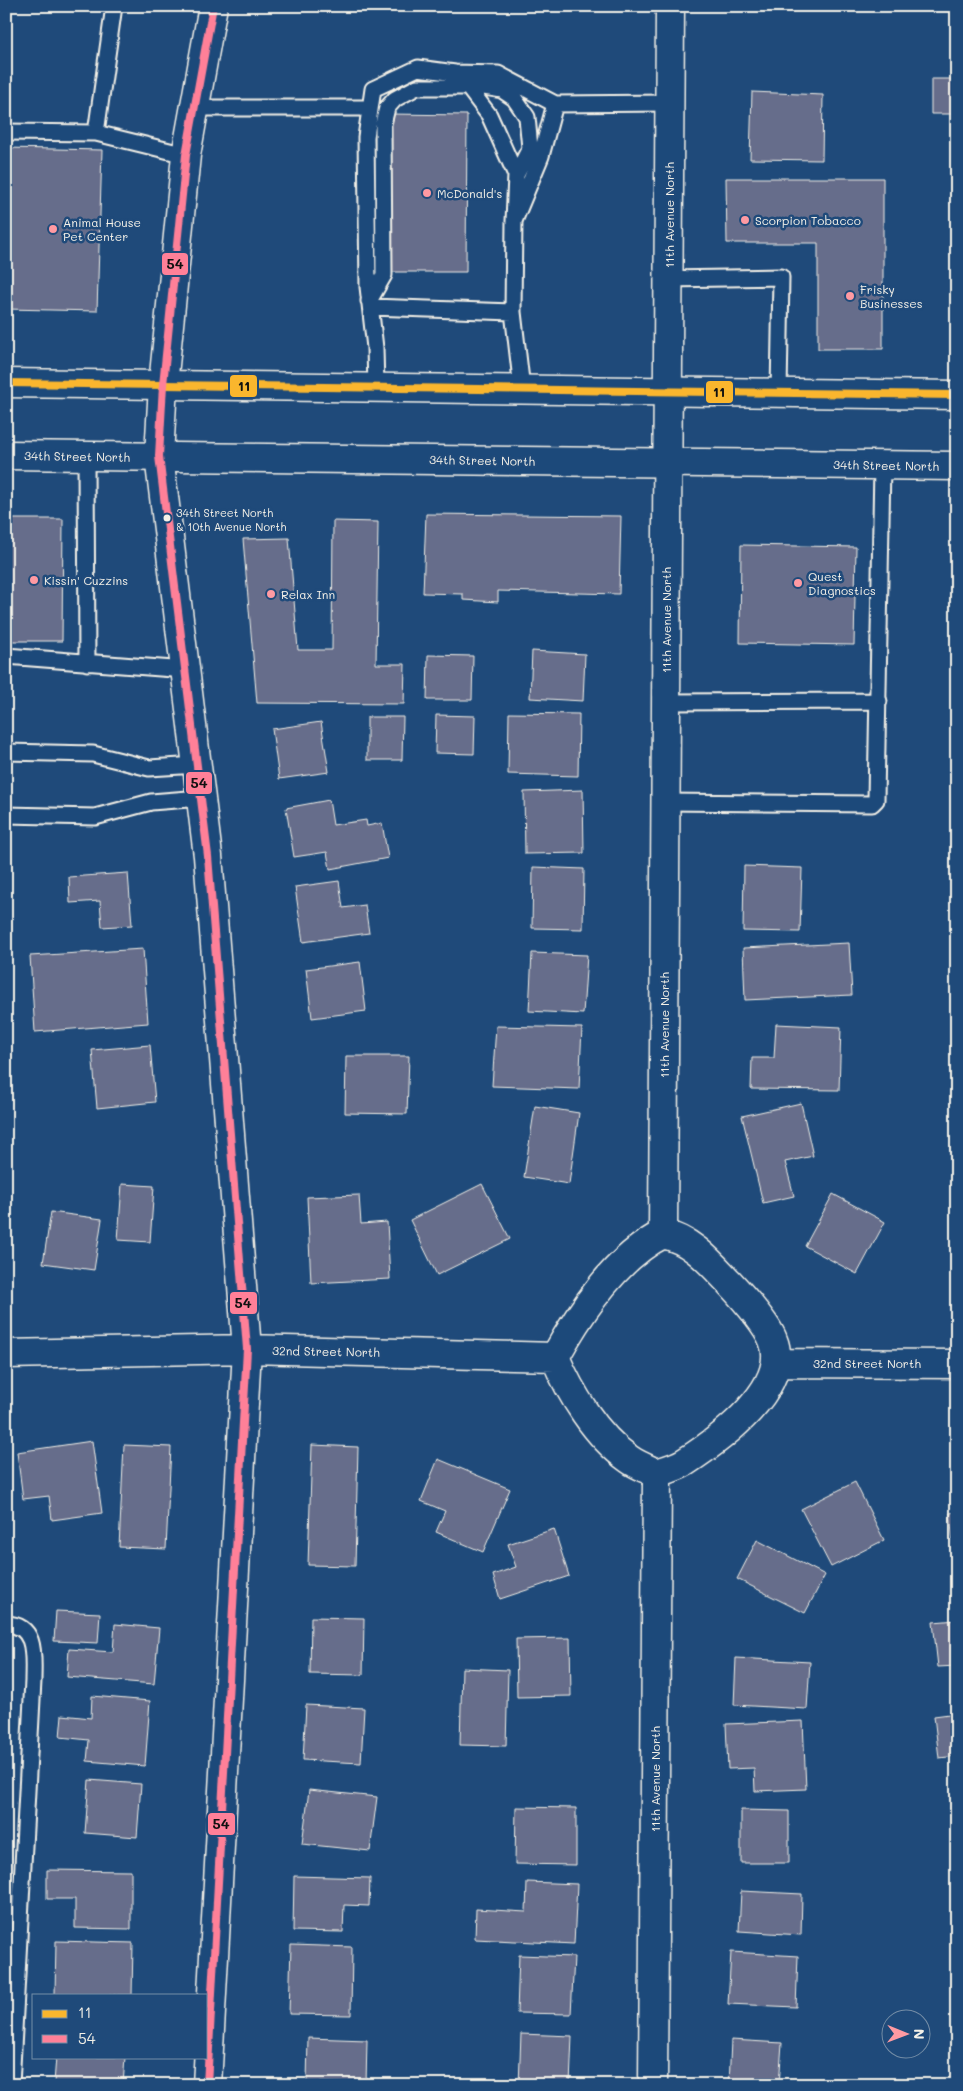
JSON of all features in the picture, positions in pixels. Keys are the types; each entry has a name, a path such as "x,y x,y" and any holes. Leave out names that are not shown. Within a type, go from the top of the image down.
{"main road":[{"path":"207,2085 247,1349 209,866 159,456 163,385 186,155 212,6"},
{"name":"11th Avenue North","path":"663,1234 670,6"},
{"path":"6,383 957,395"},
{"name":"34th Street North","path":"6,455 957,466"},
{"path":"663,1234 680,1238 706,1258 743,1296 773,1340 777,1363 767,1388 734,1425 684,1463 657,1473 629,1459 596,1427 565,1382 555,1357 579,1316 617,1271 644,1244 663,1234"},
{"name":"32nd Street North","path":"6,1354 247,1349 555,1357"},
{"name":"32nd Street North","path":"777,1363 957,1364"},
{"name":"11th Avenue North","path":"653,2085 657,1473"}],"lane":[{"path":"96,133 114,6"},
{"path":"376,387 370,304 366,137 373,89 418,68 455,73 498,74 556,104 670,103"},
{"path":"467,86 489,115 516,175"},
{"path":"370,304 384,275 383,124 387,108 395,99 417,88 467,86 502,90 514,98 522,107 526,117 530,148 516,175 514,220 513,312 522,389"},
{"path":"514,220 541,156 556,104"},
{"path":"194,108 370,108"},
{"path":"6,132 96,133 186,155"},
{"path":"668,279 782,277 779,392"},
{"path":"370,304 513,312"},
{"path":"86,456 87,663"},
{"path":"665,802 872,804 876,800 878,792 882,466"},
{"path":"6,656 186,670"},
{"path":"666,702 879,701"},
{"path":"6,752 93,754 149,768 197,766"},
{"path":"6,815 95,817 151,802 201,798"},
{"path":"6,1624 16,1624 27,1632 32,1643 33,1672 11,2085"}],"building":[{"path":"931,79 957,79 957,114 931,114"},
{"path":"752,92 823,95 822,160 750,159"},
{"name":"McDonald's","path":"389,114 467,115 466,272 387,272"},
{"name":"Animal House Pet Center","path":"6,148 102,150 97,311 6,309"},
{"name":"Frisky Businesses","path":"726,178 883,178 883,349 818,349 818,243 727,243"},
{"path":"426,514 621,516 619,594 498,591 498,602 463,600 463,594 423,593"},
{"name":"Kissin' Cuzzins","path":"6,519 63,519 62,641 6,641"},
{"name":"Relax Inn","path":"333,521 378,522 376,664 405,664 404,704 257,703 243,539 289,538 298,650 332,650"},
{"name":"Quest Diagnostics","path":"741,545 856,547 854,645 740,643"},
{"path":"532,651 585,654 583,701 530,698"},
{"path":"428,655 473,656 472,700 427,700"},
{"path":"509,713 579,714 578,776 508,774"},
{"path":"436,715 475,716 474,754 435,753"},
{"path":"367,717 403,717 402,760 367,760"},
{"path":"321,722 329,772 279,779 272,729"},
{"path":"583,790 584,853 525,854 524,792"},
{"path":"329,800 333,825 366,820 367,826 382,823 388,858 330,869 327,852 294,857 286,808"},
{"path":"744,866 802,868 800,932 743,931"},
{"path":"533,867 584,869 583,929 532,928"},
{"path":"128,873 132,925 102,927 100,901 70,903 69,877"},
{"path":"339,881 343,908 365,905 369,933 303,942 295,887"},
{"path":"849,943 852,995 745,1000 743,948"},
{"path":"143,949 148,1023 35,1032 30,956"},
{"path":"532,953 587,955 583,1014 529,1011"},
{"path":"360,962 366,1011 312,1018 306,969"},
{"path":"776,1024 841,1027 839,1090 751,1089 752,1058 774,1058"},
{"path":"496,1026 582,1028 579,1089 492,1086"},
{"path":"150,1045 155,1102 97,1108 92,1050"},
{"path":"346,1056 409,1056 407,1114 345,1113"},
{"path":"801,1103 813,1156 785,1162 794,1196 763,1203 742,1116"},
{"path":"535,1106 579,1113 569,1184 524,1177"},
{"path":"122,1184 154,1186 150,1242 118,1240"},
{"path":"482,1184 510,1239 437,1275 410,1220"},
{"path":"833,1194 885,1222 857,1274 805,1246"},
{"path":"359,1195 361,1224 387,1222 390,1279 311,1283 307,1197"},
{"path":"51,1212 102,1219 94,1270 43,1263"},
{"path":"92,1441 102,1513 52,1520 49,1496 23,1499 17,1452"},
{"path":"124,1445 171,1447 166,1549 119,1547"},
{"path":"312,1445 358,1447 355,1566 308,1565"},
{"path":"438,1459 510,1489 483,1552 436,1532 445,1511 421,1501"},
{"path":"855,1482 884,1540 831,1567 801,1509"},
{"path":"957,1512 957,1585 950,1513"},
{"path":"554,1529 569,1576 500,1599 493,1575 516,1567 508,1544"},
{"path":"757,1540 825,1575 805,1613 737,1579"},
{"path":"56,1611 100,1613 98,1643 54,1641"},
{"path":"311,1617 364,1618 363,1675 310,1674"},
{"path":"957,1620 957,1666 938,1667 933,1622"},
{"path":"115,1624 159,1628 154,1684 67,1677 69,1649 113,1652"},
{"path":"570,1638 571,1696 517,1697 516,1639"},
{"path":"736,1658 810,1662 807,1709 734,1705"},
{"path":"462,1668 508,1670 506,1746 460,1745"},
{"path":"92,1696 150,1701 145,1766 87,1761 89,1740 60,1737 62,1715 91,1718"},
{"path":"306,1705 364,1708 361,1763 303,1760"},
{"path":"957,1713 957,1756 939,1758 934,1716"},
{"path":"803,1721 806,1789 755,1791 754,1768 728,1769 726,1724"},
{"path":"89,1780 141,1784 137,1837 85,1833"},
{"path":"309,1790 377,1797 370,1851 302,1844"},
{"path":"516,1807 576,1808 576,1865 515,1864"},
{"path":"741,1810 789,1811 789,1863 741,1863"},
{"path":"47,1870 131,1871 131,1929 75,1928 75,1899 47,1899"},
{"path":"294,1876 370,1878 369,1906 344,1905 343,1932 293,1931"},
{"path":"527,1882 577,1884 574,1944 475,1939 476,1909 526,1912"},
{"path":"741,1891 802,1894 801,1935 739,1931"},
{"path":"56,1941 133,1943 132,1994 55,1994"},
{"path":"291,1945 352,1947 351,2015 289,2014"},
{"path":"731,1952 798,1956 796,2007 728,2004"},
{"path":"519,1955 574,1957 571,2014 517,2013"},
{"path":"521,2034 572,2036 570,2085 519,2085"},
{"path":"308,2038 367,2040 366,2084 307,2082"},
{"path":"731,2040 782,2043 779,2085 729,2085"},
{"path":"56,2058 125,2058 123,2085 54,2083"}],"transit line":[{"name":"54","path":"207,2085 247,1349 208,856 159,456 163,385 186,155 213,6"},
{"name":"11","path":"6,383 957,395"}],"place":[{"name":"McDonald's","path":"427,193"},
{"name":"Scorpion Tobacco","path":"745,220"},
{"name":"Animal House Pet Center","path":"53,229"},
{"name":"Frisky Businesses","path":"850,296"},
{"name":"34th Street North & 10th Avenue North","path":"167,518"},
{"name":"Kissin' Cuzzins","path":"34,580"},
{"name":"Quest Diagnostics","path":"798,583"},
{"name":"Relax Inn","path":"271,594"}]}
